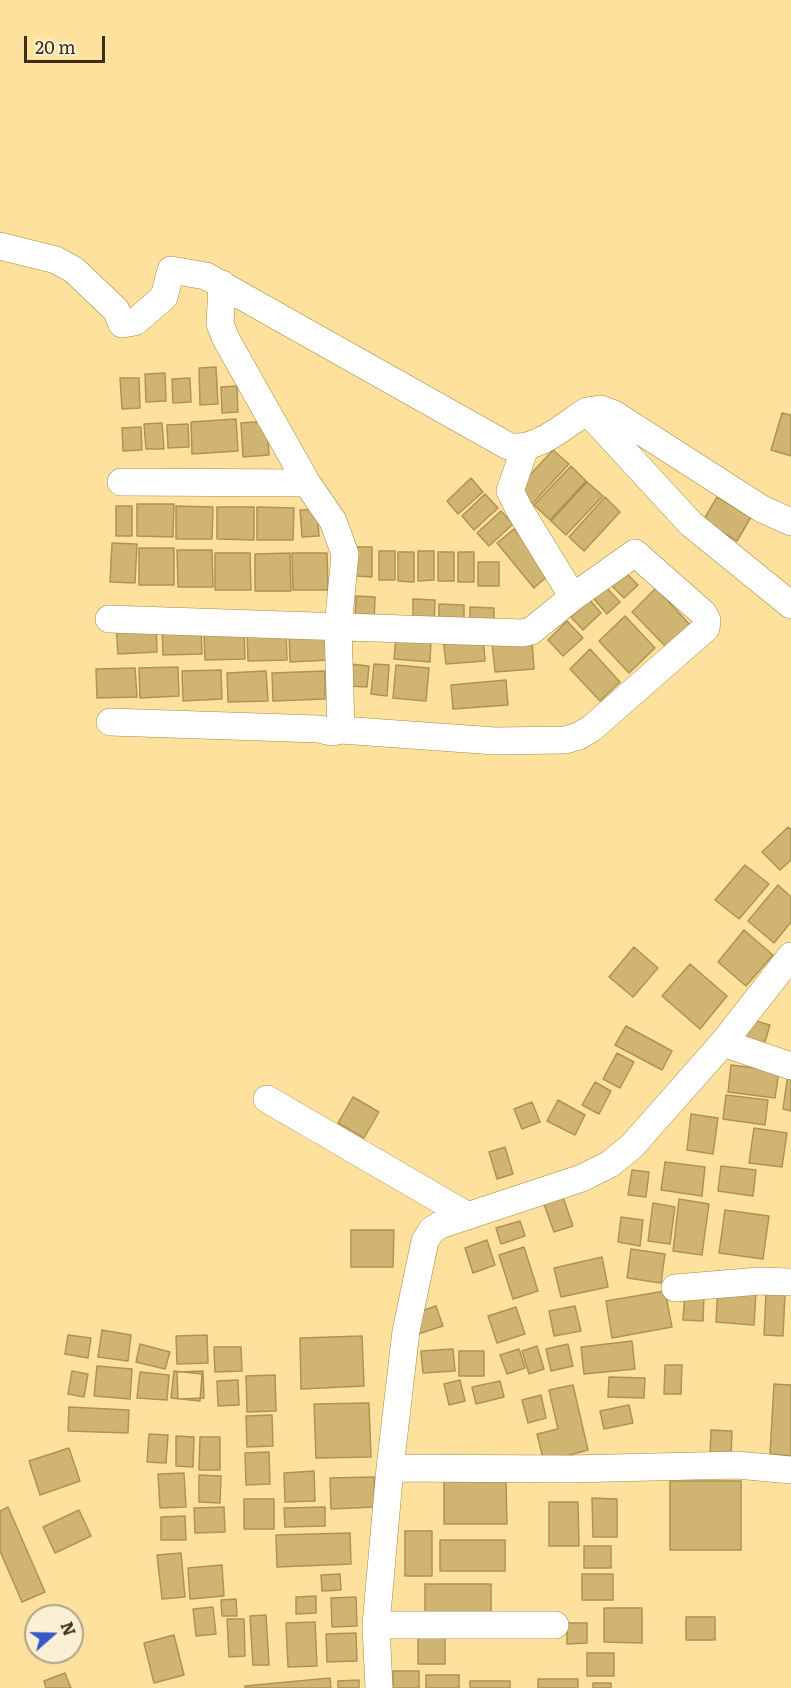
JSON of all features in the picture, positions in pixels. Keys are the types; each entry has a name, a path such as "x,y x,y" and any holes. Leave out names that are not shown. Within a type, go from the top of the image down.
{"street":[{"path":"0,246 56,260 74,270 116,310 123,324 135,322 164,297 171,270 206,276 508,446 536,442 587,411 600,409 614,414 762,509 791,522"},
{"path":"222,284 220,324 226,339 307,483 333,521 345,554 338,627 341,730"},
{"path":"587,411 691,524 791,605"},
{"path":"536,442 510,490 519,509 573,597"},
{"path":"121,482 307,483"},
{"path":"109,619 526,633 635,553 703,613 708,621 706,628 592,728 579,736 565,740 495,741 341,730 333,732 319,729 110,722"},
{"path":"379,1688 376,1625 390,1468 406,1330 425,1241 432,1230 440,1225 582,1178 610,1164 632,1146 723,1043 791,956"},
{"path":"723,1043 791,1066"},
{"path":"267,1100 468,1216"},
{"path":"675,1288 760,1281 791,1282"},
{"path":"390,1468 570,1469 737,1465 791,1470"},
{"path":"376,1625 555,1624"}],"building":[{"path":"216,367 218,404 200,405 199,368"},
{"path":"165,373 166,401 146,402 145,374"},
{"path":"120,378 139,378 140,408 122,409"},
{"path":"190,378 191,402 173,403 172,379"},
{"path":"237,386 238,412 222,413 221,387"},
{"path":"782,413 791,415 791,456 771,450"},
{"path":"236,419 238,451 192,454 191,422"},
{"path":"267,421 269,455 243,457 241,423"},
{"path":"162,423 164,449 146,449 144,424"},
{"path":"188,424 189,447 168,448 167,425"},
{"path":"141,427 142,450 123,451 122,428"},
{"path":"553,450 569,464 532,504 517,489"},
{"path":"571,466 586,481 550,520 534,505"},
{"path":"471,478 483,492 458,514 447,501"},
{"path":"587,482 603,496 566,535 551,521"},
{"path":"485,494 498,508 474,530 462,516"},
{"path":"605,497 620,512 584,551 569,537"},
{"path":"717,497 751,517 737,541 703,521"},
{"path":"137,504 174,504 173,537 137,536"},
{"path":"116,506 132,506 132,536 116,536"},
{"path":"176,506 213,507 212,539 176,539"},
{"path":"217,507 254,507 254,540 217,539"},
{"path":"257,507 294,508 293,540 257,540"},
{"path":"317,509 319,536 302,537 300,510"},
{"path":"501,511 513,524 489,546 477,533"},
{"path":"514,529 551,573 534,588 497,543"},
{"path":"112,543 137,544 135,583 110,582"},
{"path":"356,547 372,547 372,577 356,576"},
{"path":"139,548 174,548 174,585 139,585"},
{"path":"177,550 212,550 213,587 178,587"},
{"path":"379,551 395,551 395,580 379,580"},
{"path":"418,551 434,551 434,580 418,581"},
{"path":"398,552 414,552 414,582 398,581"},
{"path":"438,552 454,552 454,581 438,581"},
{"path":"458,552 474,552 474,582 458,582"},
{"path":"215,553 250,553 251,590 215,590"},
{"path":"290,553 291,591 255,591 255,554"},
{"path":"292,553 327,553 328,590 293,590"},
{"path":"478,562 499,562 499,586 478,586"},
{"path":"624,571 638,585 624,598 610,584"},
{"path":"605,586 620,602 607,614 593,598"},
{"path":"656,588 691,626 667,648 632,612"},
{"path":"356,596 375,597 374,624 355,624"},
{"path":"413,599 435,600 434,625 413,625"},
{"path":"589,599 601,613 583,630 571,617"},
{"path":"439,604 464,605 464,625 439,624"},
{"path":"470,607 494,608 494,627 470,626"},
{"path":"625,616 655,648 629,673 599,641"},
{"path":"567,621 583,638 563,656 548,640"},
{"path":"156,623 157,652 118,654 116,624"},
{"path":"201,625 202,654 163,655 162,626"},
{"path":"244,629 245,659 205,660 204,631"},
{"path":"286,631 287,660 248,661 247,632"},
{"path":"328,631 329,660 290,662 289,632"},
{"path":"483,635 485,661 446,664 443,638"},
{"path":"396,637 431,640 430,662 394,659"},
{"path":"532,640 534,669 495,672 492,643"},
{"path":"590,649 620,682 600,701 570,669"},
{"path":"350,664 369,666 367,687 348,686"},
{"path":"374,664 389,665 387,696 371,694"},
{"path":"396,665 429,668 426,701 393,698"},
{"path":"178,667 179,696 140,698 139,668"},
{"path":"135,668 137,697 97,698 96,669"},
{"path":"221,670 222,699 183,701 182,671"},
{"path":"266,671 268,701 228,702 227,673"},
{"path":"325,671 325,699 273,701 272,673"},
{"path":"506,680 508,705 453,709 451,685"},
{"path":"788,827 791,830 791,860 780,870 762,852"},
{"path":"745,865 769,884 739,919 715,900"},
{"path":"778,885 791,897 791,922 774,943 748,921"},
{"path":"744,930 773,955 746,986 718,962"},
{"path":"634,947 658,968 633,997 609,977"},
{"path":"690,964 727,996 700,1029 662,996"},
{"path":"749,1019 770,1025 764,1045 743,1039"},
{"path":"626,1026 672,1051 662,1070 615,1045"},
{"path":"617,1053 634,1062 620,1088 603,1079"},
{"path":"731,1065 779,1071 775,1098 728,1092"},
{"path":"788,1073 791,1073 791,1111 783,1109"},
{"path":"595,1082 611,1091 599,1114 582,1105"},
{"path":"726,1095 768,1100 765,1125 723,1119"},
{"path":"353,1097 379,1112 364,1138 338,1123"},
{"path":"558,1100 585,1115 575,1135 547,1121"},
{"path":"532,1102 540,1122 522,1129 514,1109"},
{"path":"691,1114 718,1118 713,1154 687,1150"},
{"path":"754,1128 787,1133 782,1167 749,1163"},
{"path":"505,1147 513,1174 497,1179 489,1152"},
{"path":"665,1162 705,1167 702,1196 661,1190"},
{"path":"721,1166 756,1170 753,1196 718,1191"},
{"path":"632,1170 649,1172 646,1197 628,1195"},
{"path":"563,1197 573,1226 554,1232 544,1204"},
{"path":"679,1199 709,1204 702,1255 673,1251"},
{"path":"653,1203 675,1207 670,1244 648,1241"},
{"path":"725,1210 769,1216 763,1259 719,1253"},
{"path":"621,1217 643,1220 640,1246 618,1242"},
{"path":"520,1221 525,1236 501,1244 496,1228"},
{"path":"351,1230 394,1230 393,1267 351,1267"},
{"path":"487,1240 495,1265 473,1273 465,1248"},
{"path":"524,1247 538,1291 513,1299 499,1255"},
{"path":"631,1249 665,1254 661,1283 627,1278"},
{"path":"602,1257 608,1287 561,1297 554,1268"},
{"path":"718,1288 756,1291 754,1325 716,1322"},
{"path":"665,1291 672,1327 612,1338 606,1301"},
{"path":"685,1292 704,1293 703,1321 683,1320"},
{"path":"766,1293 785,1294 783,1336 764,1335"},
{"path":"436,1306 443,1326 418,1334 412,1314"},
{"path":"575,1306 581,1331 554,1336 549,1311"},
{"path":"516,1307 525,1334 497,1343 488,1316"},
{"path":"102,1330 131,1335 128,1361 98,1357"},
{"path":"68,1335 91,1338 88,1358 65,1354"},
{"path":"207,1335 208,1363 177,1364 176,1336"},
{"path":"362,1336 364,1386 301,1389 300,1338"},
{"path":"632,1341 635,1369 584,1374 581,1347"},
{"path":"140,1344 170,1352 165,1369 136,1362"},
{"path":"568,1344 573,1366 551,1371 546,1349"},
{"path":"537,1346 544,1369 529,1374 522,1351"},
{"path":"214,1347 241,1347 242,1371 215,1372"},
{"path":"453,1349 455,1371 423,1373 421,1351"},
{"path":"519,1349 525,1368 507,1374 500,1355"},
{"path":"459,1351 484,1351 484,1376 459,1376"},
{"path":"665,1365 682,1365 681,1394 664,1394"},
{"path":"97,1366 132,1369 130,1399 94,1396"},
{"path":"72,1371 88,1374 84,1397 68,1394"},
{"path":"174,1371 202,1374 200,1401 171,1398"},
{"path":"203,1371 204,1398 178,1399 177,1372"},
{"path":"140,1372 169,1375 167,1400 137,1398"},
{"path":"275,1375 276,1411 247,1412 246,1376"},
{"path":"609,1377 645,1378 644,1398 608,1397"},
{"path":"238,1380 239,1405 218,1406 217,1381"},
{"path":"460,1380 465,1401 449,1405 444,1384"},
{"path":"500,1381 504,1397 476,1404 472,1387"},
{"path":"774,1384 791,1385 791,1456 770,1454"},
{"path":"573,1385 588,1450 544,1462 537,1434 558,1429 549,1390"},
{"path":"541,1395 546,1418 528,1423 522,1400"},
{"path":"369,1403 371,1457 316,1458 314,1404"},
{"path":"629,1405 633,1423 604,1429 600,1411"},
{"path":"69,1407 129,1410 128,1433 68,1431"},
{"path":"272,1415 273,1446 247,1447 246,1416"},
{"path":"711,1430 732,1431 731,1457 710,1456"},
{"path":"149,1434 168,1435 166,1463 147,1462"},
{"path":"176,1436 194,1437 193,1467 176,1466"},
{"path":"200,1437 220,1437 220,1470 199,1470"},
{"path":"69,1448 80,1481 40,1495 29,1461"},
{"path":"269,1452 270,1484 246,1485 245,1453"},
{"path":"314,1471 315,1501 285,1502 284,1473"},
{"path":"184,1473 186,1507 160,1508 158,1474"},
{"path":"199,1475 221,1476 220,1503 199,1502"},
{"path":"374,1477 375,1507 331,1509 330,1478"},
{"path":"444,1481 506,1482 507,1524 444,1524"},
{"path":"670,1481 741,1481 741,1550 670,1550"},
{"path":"592,1498 617,1499 617,1537 593,1537"},
{"path":"244,1499 274,1499 274,1529 244,1529"},
{"path":"549,1502 578,1502 579,1546 549,1546"},
{"path":"8,1507 45,1592 22,1602 0,1551 0,1511"},
{"path":"224,1507 225,1532 195,1533 194,1508"},
{"path":"325,1507 325,1526 285,1527 284,1508"},
{"path":"79,1510 91,1536 55,1553 43,1527"},
{"path":"185,1516 186,1540 161,1540 161,1517"},
{"path":"405,1531 432,1531 432,1576 405,1576"},
{"path":"350,1533 351,1564 277,1567 276,1535"},
{"path":"440,1540 505,1540 505,1571 440,1571"},
{"path":"584,1546 611,1546 611,1568 584,1568"},
{"path":"181,1553 185,1597 162,1599 157,1555"},
{"path":"222,1565 224,1596 190,1599 188,1568"},
{"path":"340,1574 341,1590 322,1591 321,1575"},
{"path":"582,1574 613,1574 613,1600 582,1600"},
{"path":"425,1584 491,1584 491,1618 425,1618"},
{"path":"316,1596 316,1613 296,1614 296,1597"},
{"path":"356,1597 357,1626 332,1627 331,1598"},
{"path":"236,1599 237,1616 222,1616 221,1600"},
{"path":"213,1607 216,1634 196,1636 193,1609"},
{"path":"604,1608 642,1608 642,1643 604,1642"},
{"path":"266,1615 269,1665 253,1665 250,1616"},
{"path":"686,1617 715,1617 715,1640 686,1640"},
{"path":"227,1619 244,1619 245,1656 229,1657"},
{"path":"315,1622 317,1666 288,1667 286,1623"},
{"path":"567,1623 587,1623 587,1643 567,1644"},
{"path":"356,1633 357,1661 327,1662 326,1634"},
{"path":"418,1634 445,1635 445,1664 418,1664"},
{"path":"174,1635 184,1675 154,1683 144,1643"},
{"path":"587,1653 614,1653 614,1676 587,1676"},
{"path":"393,1671 419,1671 419,1688 393,1688"},
{"path":"65,1673 71,1688 46,1688 44,1681"},
{"path":"426,1675 459,1675 459,1688 426,1688"},
{"path":"330,1678 331,1688 245,1688 245,1686"},
{"path":"538,1679 578,1679 578,1688 538,1688"},
{"path":"359,1680 359,1688 338,1688 338,1681"},
{"path":"470,1681 510,1681 510,1688 470,1688"},
{"path":"593,1683 611,1683 611,1688 593,1688"}]}
